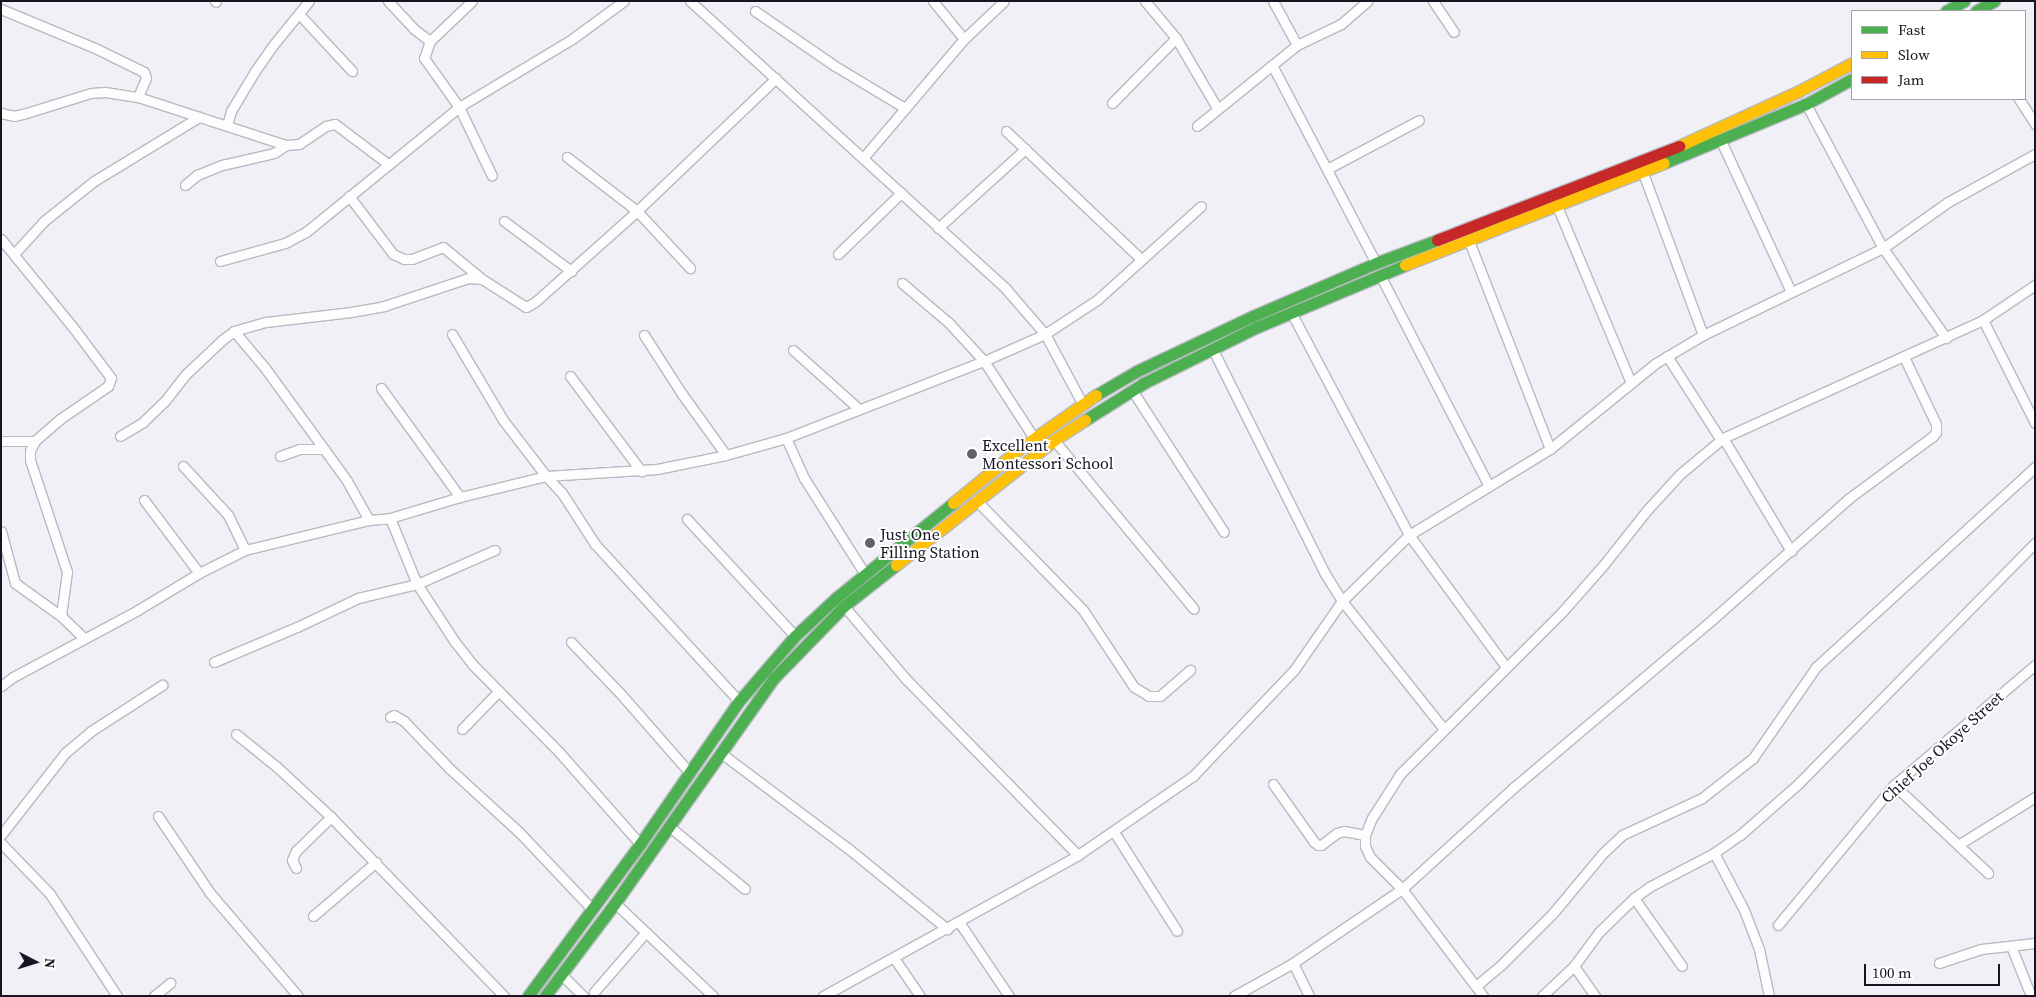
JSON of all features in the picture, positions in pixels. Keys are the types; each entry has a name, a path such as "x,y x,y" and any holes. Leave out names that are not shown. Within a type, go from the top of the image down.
{"main road":[{"path":"1948,10 1964,1"},
{"path":"1978,10 1994,1"},
{"path":"528,996 640,844 688,772 739,701 795,636 865,574 1034,438 1082,403 1137,371 1203,338 1376,263 1666,152 1774,103 1851,64"},
{"path":"545,996 615,903 774,678 844,606 1054,440 1132,390 1212,348 1291,312 1721,141 1806,104 1851,80"}],"street":[{"path":"227,125 232,110 255,71 309,1"},
{"path":"388,1 414,29 430,41"},
{"path":"472,1 430,41 424,58 459,107 492,176"},
{"path":"220,261 285,243 306,232 459,107 572,39 624,1"},
{"path":"690,1 1006,289 1044,334 1082,403"},
{"path":"933,1 964,39"},
{"path":"863,158 964,39 1004,1"},
{"path":"1145,1 1176,38 1217,108"},
{"path":"1273,1 1297,45"},
{"path":"1197,126 1297,45 1341,24 1367,1"},
{"path":"1433,1 1454,32"},
{"path":"1,8 97,49 144,72 146,78 138,98"},
{"path":"755,11 835,66 905,108"},
{"path":"299,14 352,71"},
{"path":"1112,102 1176,38"},
{"path":"1272,65 1376,263"},
{"path":"349,196 393,254 404,259 412,259 443,246 482,279 526,308 571,271 637,211 702,146 776,78"},
{"path":"1,113 14,116 23,114 91,93 138,98 286,145 299,144 326,126 335,124 388,164"},
{"path":"2020,100 2035,124"},
{"path":"1806,104 1883,248 1946,338"},
{"path":"14,254 44,221 94,181 198,117"},
{"path":"1327,170 1419,120"},
{"path":"1006,131 1141,259"},
{"path":"1721,141 1791,292"},
{"path":"185,185 197,175 222,165 274,153 286,145"},
{"path":"938,228 1025,149"},
{"path":"823,996 1078,855 1193,776 1294,670 1342,601 1409,535 1550,449 1667,356 1704,335 1883,248 1948,202 2035,154"},
{"path":"567,156 637,211 690,268"},
{"path":"1643,173 1704,335"},
{"path":"838,254 901,193"},
{"path":"2,684 136,611 199,572 245,550 369,520 390,518 460,497 546,476 641,471 726,455 786,438 984,361 1044,334 1097,300 1201,206"},
{"path":"1557,206 1631,383"},
{"path":"504,221 571,271"},
{"path":"1,239 111,378 108,386 60,419 35,442 30,451 30,460 67,572 61,616"},
{"path":"1469,240 1550,449"},
{"path":"1380,275 1489,486"},
{"path":"120,436 143,422 157,409 186,374 234,331 266,322 351,312 384,306 468,278 482,279"},
{"path":"902,283 949,323 984,361 1034,438"},
{"path":"1483,996 1402,889 1370,857 1365,846 1365,835 1372,818 1400,774 1443,728 1562,612 1605,563 1647,510 1680,474 1722,439 1904,358 1983,320 2035,285"},
{"path":"1291,312 1409,535 1506,667"},
{"path":"1983,320 2032,409 2035,423"},
{"path":"234,331 265,368 347,481 369,520"},
{"path":"452,334 503,420 562,494 595,544 739,701"},
{"path":"644,335 682,394 726,455"},
{"path":"1212,348 1324,572 1342,601 1443,728"},
{"path":"793,350 859,409"},
{"path":"1667,356 1722,439 1791,551"},
{"path":"1234,996 1293,963 1402,889 1513,788 1791,551 1848,499 1936,432 1936,424 1904,358"},
{"path":"570,376 641,471"},
{"path":"381,388 460,497"},
{"path":"1132,390 1224,532"},
{"path":"786,438 804,478 865,574"},
{"path":"1054,440 1194,609"},
{"path":"1,441 35,442"},
{"path":"280,456 299,449 324,449"},
{"path":"183,466 228,515 245,550"},
{"path":"1476,986 1502,964 1553,913 1604,853 1622,835 1702,798 1753,758 1816,667 2035,467"},
{"path":"144,500 199,572"},
{"path":"976,500 1083,610 1134,687 1149,696 1160,696 1190,670"},
{"path":"390,518 417,584 455,642 498,692 558,752 640,844"},
{"path":"686,519 795,636"},
{"path":"1,530 15,583 61,616 84,638"},
{"path":"1542,996 1574,966 1599,932 1634,898 1649,886 1714,852 1740,835 1798,783 2035,543"},
{"path":"214,662 297,628 358,598 417,584 495,550"},
{"path":"844,606 906,679 1078,855"},
{"path":"571,642 619,692 688,772"},
{"name":"Chief Joe Okoye Street","path":"1778,925 1894,785 2035,665"},
{"path":"1,834 68,749 91,731 162,685"},
{"path":"462,729 498,692"},
{"path":"390,718 394,714 404,721 450,769 520,833 591,908"},
{"path":"236,734 277,767 332,817 504,996"},
{"path":"721,753 849,849 947,929"},
{"path":"1272,784 1318,845 1321,845 1337,833 1344,831 1365,835"},
{"path":"1894,785 1988,873"},
{"path":"1958,845 2035,797"},
{"path":"158,816 210,893 298,996"},
{"path":"296,868 292,860 296,851 332,817"},
{"path":"670,826 745,889"},
{"path":"1114,832 1177,931"},
{"path":"1,843 50,894 117,996"},
{"path":"1714,852 1744,910 1759,950 1769,996"},
{"path":"313,916 376,862"},
{"path":"1634,898 1682,966"},
{"path":"615,903 713,996"},
{"path":"959,922 1008,996"},
{"path":"594,992 646,932"},
{"path":"1939,963 1981,949 2035,943"},
{"path":"2011,946 2031,996"},
{"path":"894,958 920,996"},
{"path":"1293,963 1309,996"},
{"path":"1574,966 1595,996"},
{"path":"562,974 583,996"},
{"path":"154,996 170,983"}],"traffic: fast":[{"path":"1948,10 1964,1"},
{"path":"1978,10 1994,1"},
{"path":"1664,163 1806,104 1851,80"},
{"path":"1096,395 1137,371 1253,316 1376,263 1437,240"},
{"path":"1085,420 1144,383 1257,327 1405,265"},
{"path":"528,996 640,844 739,701 795,636 837,597 953,503"},
{"path":"545,996 615,903 774,678 844,606 896,565"}],"traffic: slow":[{"path":"1679,146 1799,91 1851,64"},
{"path":"1405,265 1664,163"},
{"path":"953,503 1019,449 1096,395"},
{"path":"896,565 1054,440 1085,420"}],"traffic: jam":[{"path":"1437,240 1679,146"}],"place":[{"name":"Excellent Montessori School","path":"972,454"},
{"name":"Just One Filling Station","path":"870,543"}]}
